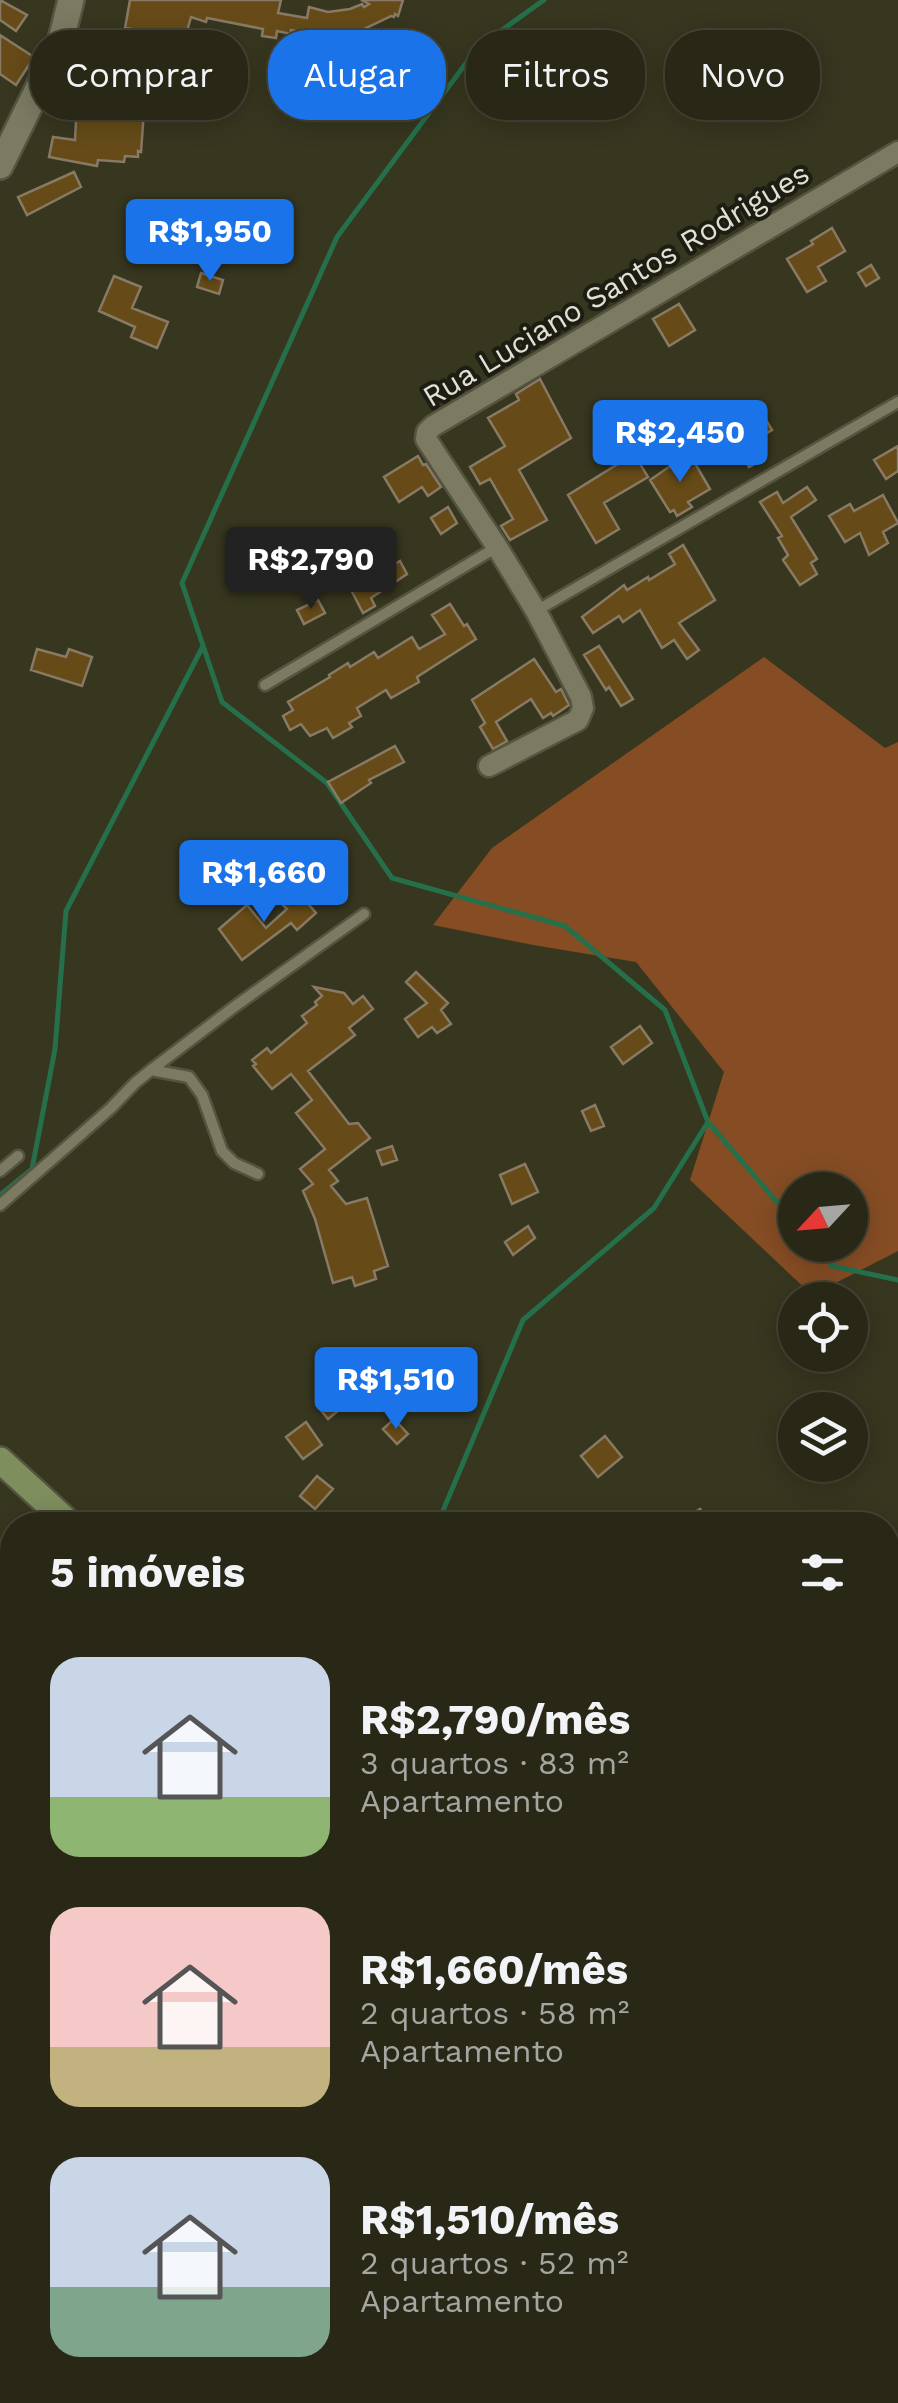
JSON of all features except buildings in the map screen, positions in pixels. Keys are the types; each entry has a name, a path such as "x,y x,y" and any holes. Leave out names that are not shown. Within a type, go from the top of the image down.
{"main road":[{"path":"0,1460 57,1512"}],"street":[{"path":"0,166 60,44 71,0"},
{"name":"Rua Luciano Santos Rodrigues","path":"489,766 578,720 583,708 536,611 426,438 427,432 898,152"}],"lane":[{"path":"536,611 898,402"},
{"path":"265,686 497,547"},
{"path":"0,1205 151,1070 364,914"},
{"path":"151,1070 189,1077 202,1095 222,1151 234,1163 258,1174"},
{"path":"0,1171 18,1156"}],"shaded area":[{"path":"764,657 885,748 898,742 898,1251 837,1282 798,1282 690,1180 724,1072 636,962 433,925 492,848"}],"waterway":[{"path":"544,0 478,47 337,237 182,583 222,702 327,783 392,878 565,926 665,1010 708,1122 778,1203"},
{"path":"0,1195 32,1169 55,1049 66,911 203,646"},
{"path":"442,1512 523,1320 654,1208 708,1122"},
{"path":"829,1262 832,1266 898,1280"}]}
